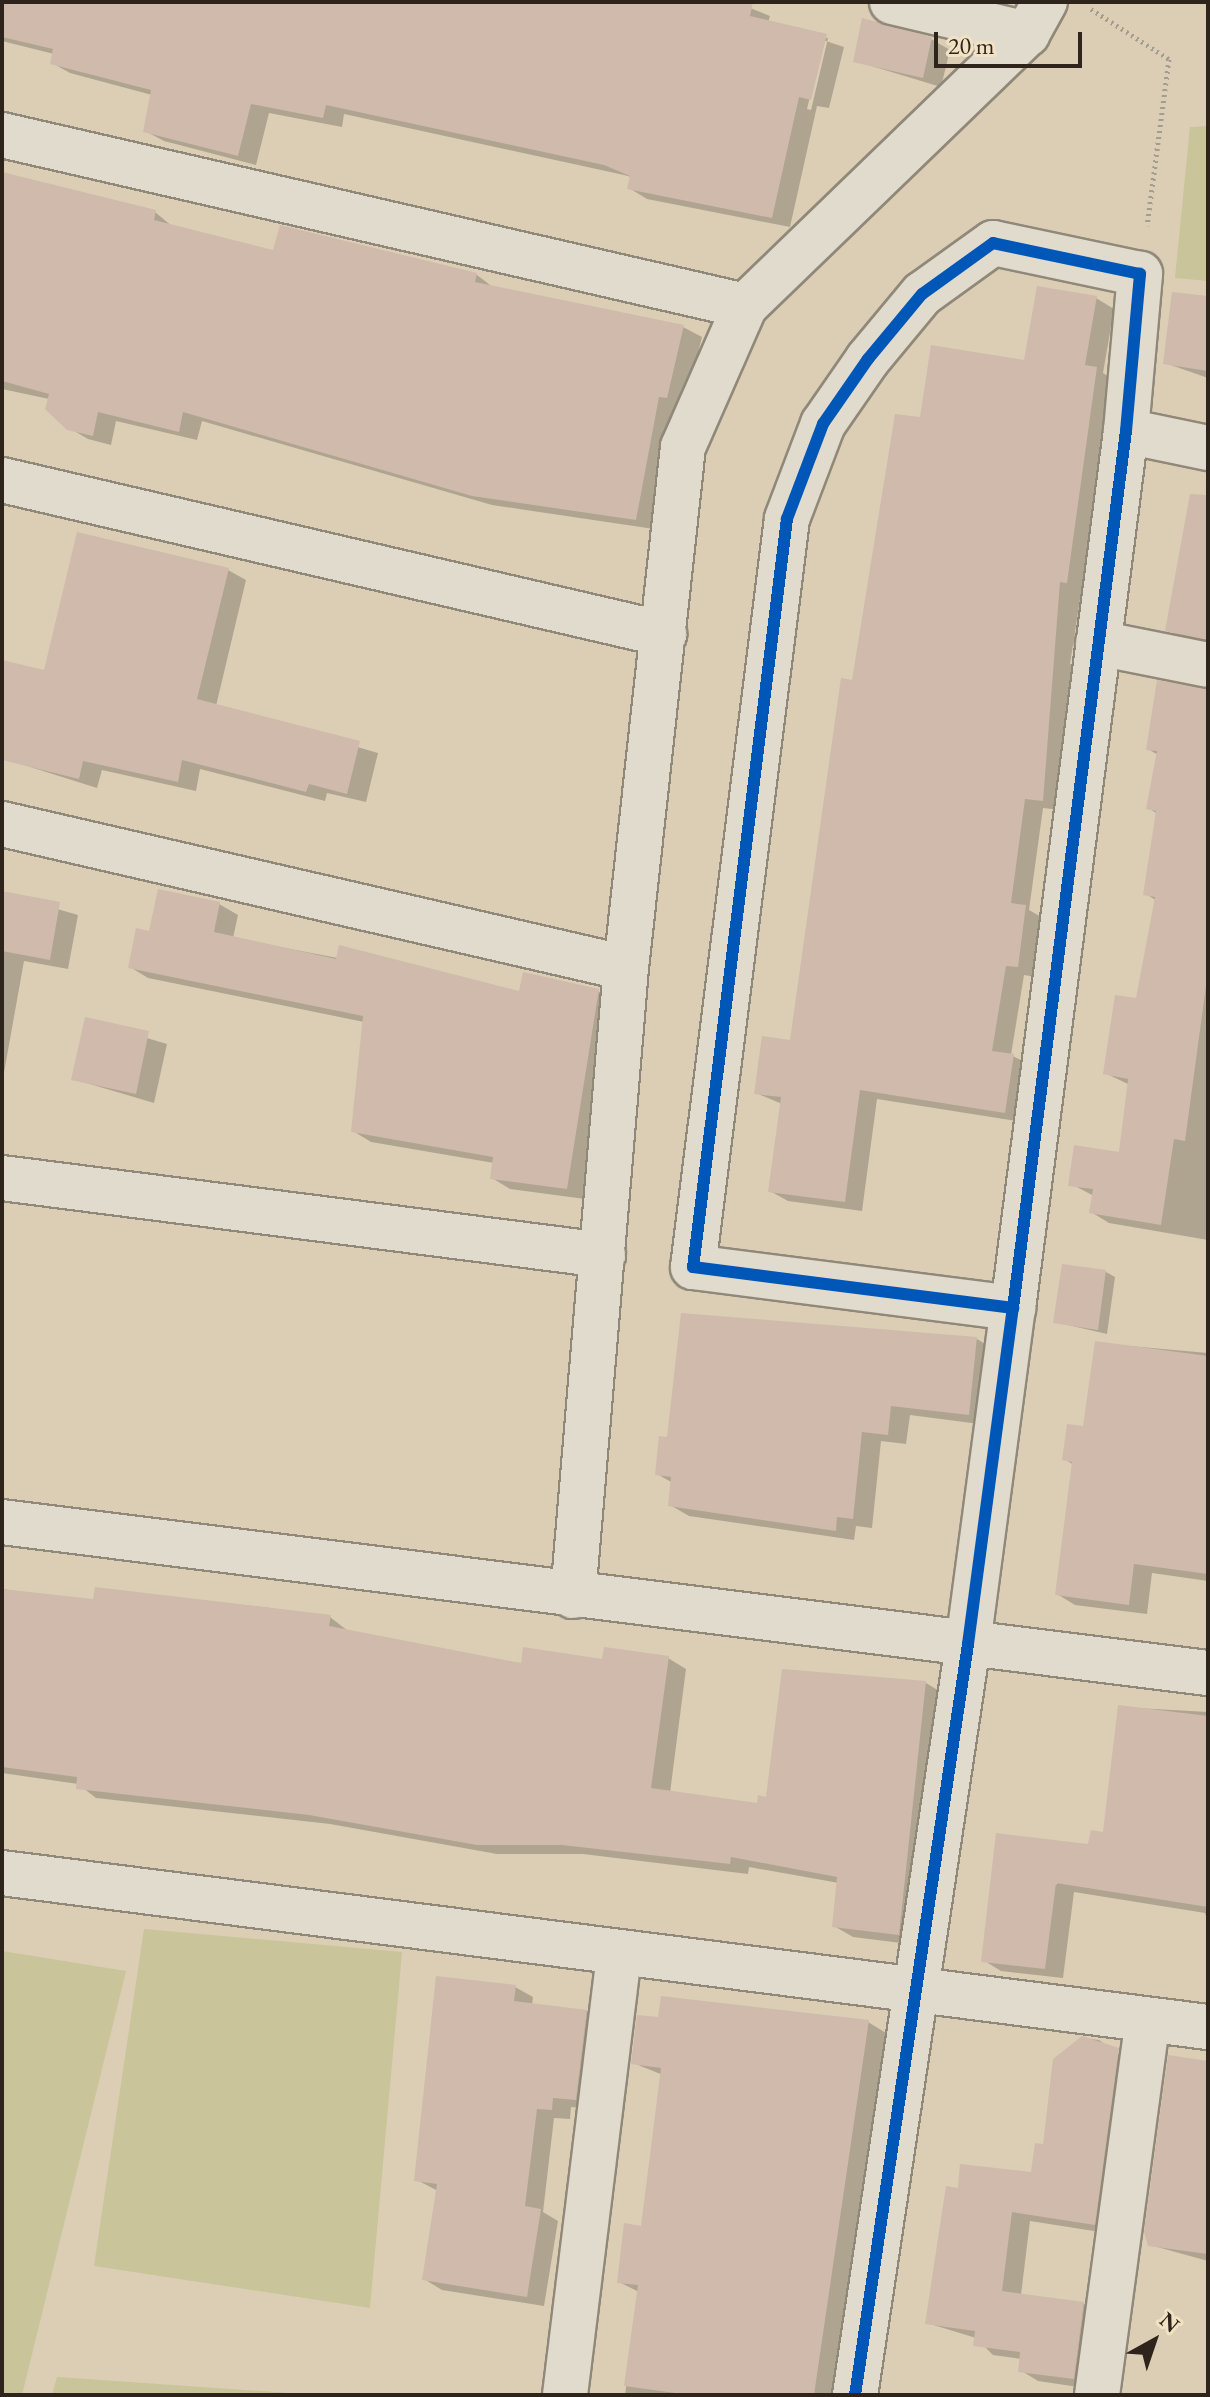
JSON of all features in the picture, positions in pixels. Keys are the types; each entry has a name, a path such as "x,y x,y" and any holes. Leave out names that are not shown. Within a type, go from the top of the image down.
{"street":[{"path":"892,2 1036,18"},
{"path":"573,1596 626,968 683,447 745,306 1036,18"},
{"path":"2,135 745,306"},
{"path":"855,2395 968,1644 1013,1308 1126,431 1140,274 993,243 922,294 823,424 787,519 693,1267 1013,1308"},
{"path":"1126,431 1208,448"},
{"path":"2,480 664,634"},
{"path":"1098,643 1208,665"},
{"path":"2,824 626,968"},
{"path":"2,1178 603,1255"},
{"path":"2,1522 573,1596 1208,1673"},
{"path":"2,1873 619,1957 918,1990 1208,2027"},
{"path":"565,2395 619,1957"},
{"path":"1097,2395 1148,2020"}],"path":[{"path":"1080,2 1169,59 1140,274"}],"shaded area":[{"path":"1208,126 1208,281 1175,278 1190,127"},
{"path":"144,1929 402,1952 370,2308 94,2266"},
{"path":"2,1951 126,1971 22,2395 2,2395"},
{"path":"57,2377 318,2395 52,2395"}],"building":[{"path":"2,2 753,2 750,16 827,34 811,100 799,97 772,218 627,189 630,176 604,165 326,105 323,118 251,104 238,156 143,132 151,90 50,64 53,49 2,37"},
{"path":"862,18 932,37 923,78 853,62"},
{"path":"2,172 156,210 154,220 273,250 280,225 477,273 475,282 684,325 667,398 659,397 636,520 472,496 183,412 179,432 98,412 93,436 67,430 45,409 49,394 2,381"},
{"path":"1037,286 1097,296 1085,365 1097,367 1067,583 1060,582 1043,801 1025,799 1011,903 1026,905 1018,967 1006,966 992,1051 1014,1054 1005,1113 860,1090 845,1202 768,1192 781,1097 754,1094 762,1036 790,1040 841,678 852,680 895,414 920,417 931,345 1024,360"},
{"path":"1172,292 1208,296 1208,371 1163,364"},
{"path":"1190,494 1208,495 1208,640 1165,631"},
{"path":"77,532 229,568 197,699 360,741 347,794 309,784 306,792 182,760 178,782 83,761 79,779 2,760 2,660 44,670"},
{"path":"1157,680 1208,689 1208,971 1185,1141 1174,1139 1161,1225 1089,1213 1093,1189 1068,1186 1074,1145 1119,1152 1128,1079 1103,1074 1115,995 1136,998 1155,897 1143,895 1156,811 1146,809 1157,751 1146,750"},
{"path":"158,889 220,902 214,932 336,959 339,945 519,991 523,972 599,989 567,1189 490,1179 493,1157 351,1132 363,1016 128,968 136,928 149,931"},
{"path":"2,891 60,902 50,960 2,951"},
{"path":"85,1017 149,1031 136,1094 71,1080"},
{"path":"1062,1264 1106,1270 1098,1330 1053,1323"},
{"path":"681,1313 977,1337 969,1415 891,1406 888,1435 862,1432 853,1519 837,1517 836,1531 668,1506 671,1477 655,1475 659,1436 667,1437"},
{"path":"1095,1341 1208,1356 1208,1574 1134,1564 1129,1605 1055,1595 1072,1462 1062,1460 1067,1424 1083,1426"},
{"path":"95,1587 331,1615 329,1626 521,1663 523,1647 602,1659 604,1647 669,1656 651,1788 757,1803 758,1795 766,1797 782,1669 926,1681 899,1935 832,1927 837,1877 731,1857 730,1864 562,1845 477,1845 309,1815 76,1789 77,1777 2,1767 2,1589 93,1599"},
{"path":"1118,1705 1208,1716 1208,1907 1056,1883 1045,1969 981,1962 996,1833 1088,1844 1091,1830 1103,1832"},
{"path":"436,1976 516,1985 514,2001 587,2010 576,2100 553,2098 552,2110 537,2109 525,2206 541,2209 527,2297 422,2280 437,2184 414,2181"},
{"path":"661,1996 869,2020 814,2395 690,2395 624,2386 638,2285 617,2283 624,2223 641,2226 661,2068 631,2064 637,2015 658,2017"},
{"path":"1082,2036 1119,2048 1095,2225 1012,2212 1002,2291 1084,2302 1074,2379 1018,2372 1020,2352 973,2346 975,2331 925,2324 946,2186 958,2188 960,2164 1031,2172 1035,2143 1043,2144 1053,2059"},
{"path":"1168,2055 1208,2061 1208,2254 1148,2246 1144,2232"}],"cycle path":[{"path":"855,2395 968,1644 1013,1308 1126,431 1140,274 993,243 922,294 868,359 823,424 787,519 693,1267 1013,1308"}]}
